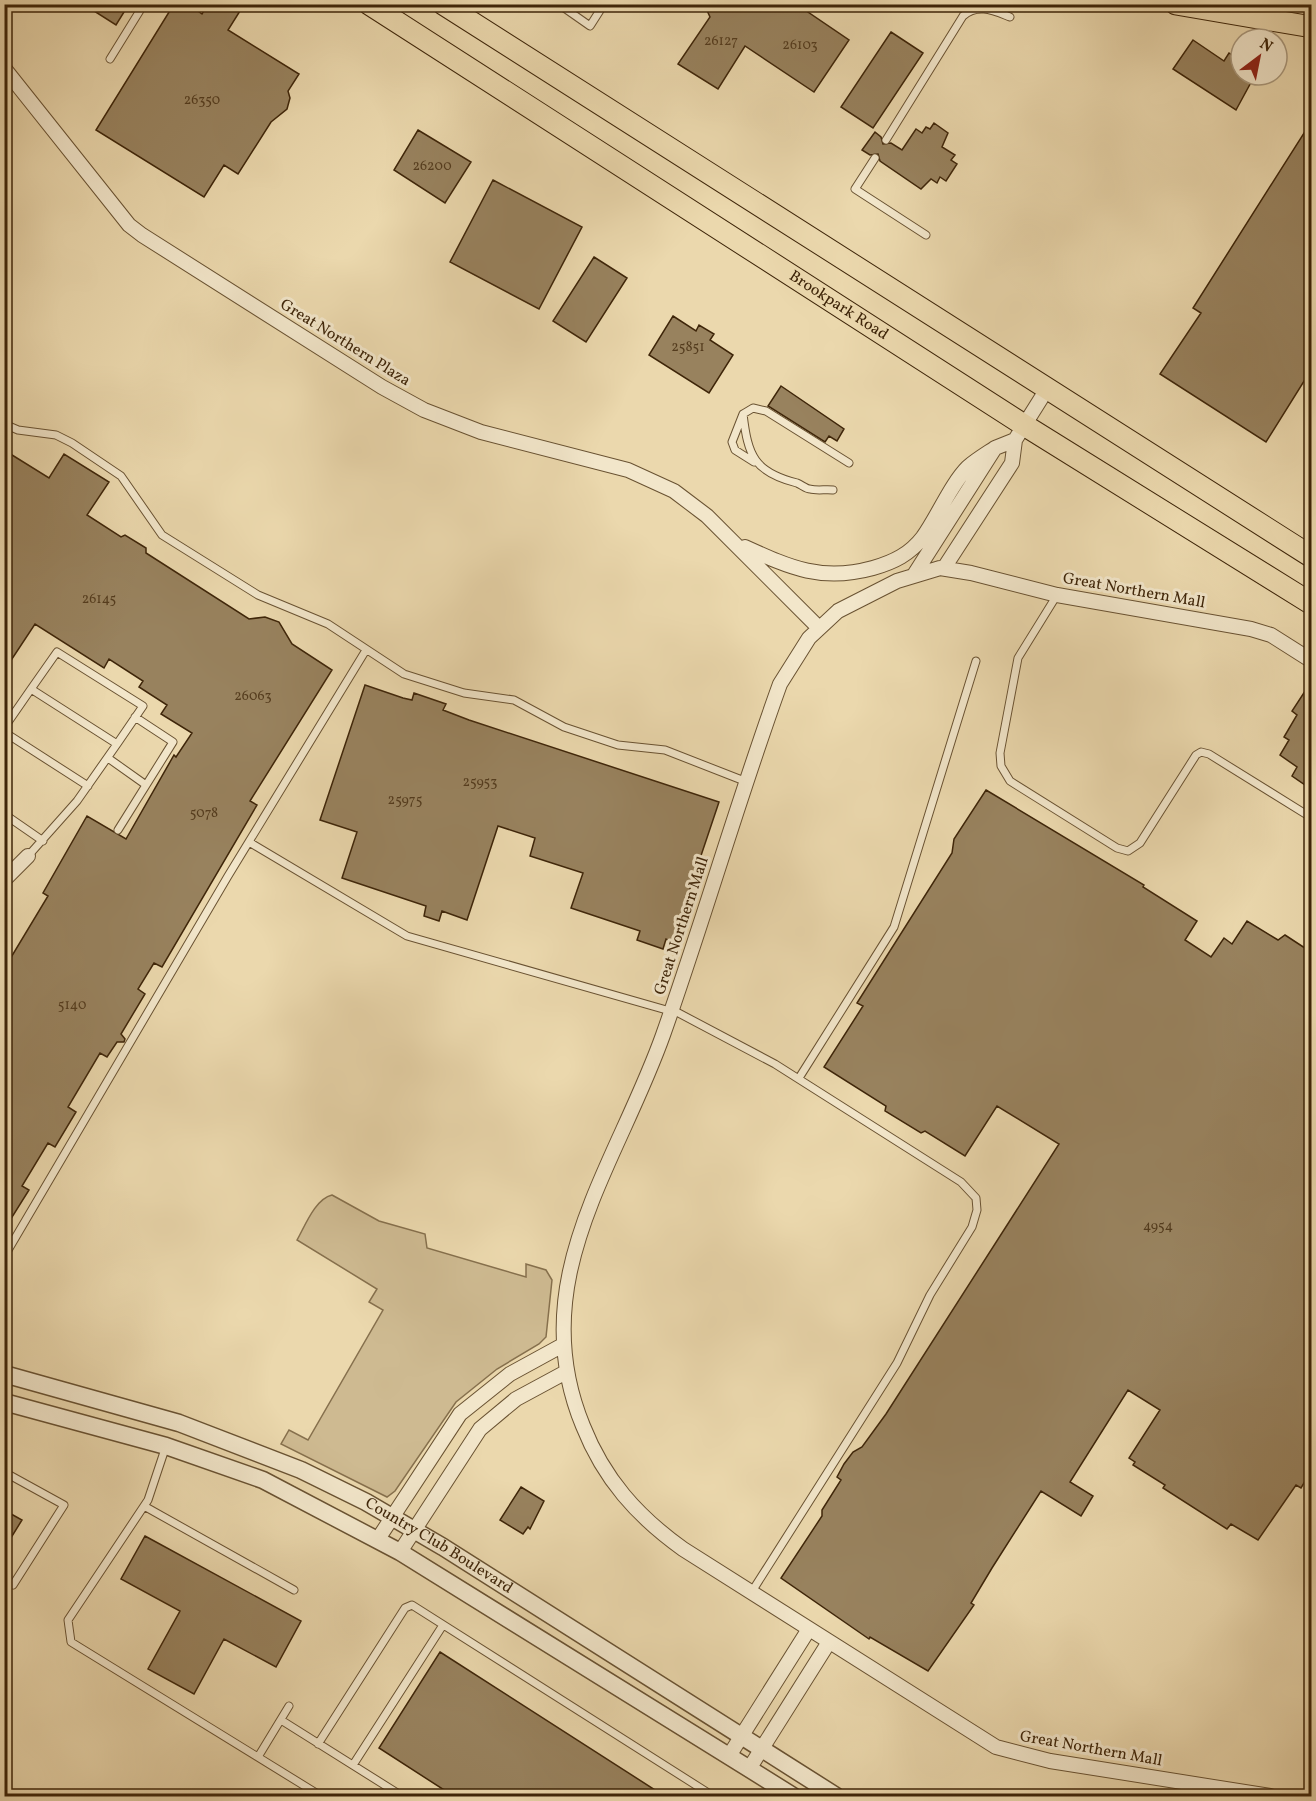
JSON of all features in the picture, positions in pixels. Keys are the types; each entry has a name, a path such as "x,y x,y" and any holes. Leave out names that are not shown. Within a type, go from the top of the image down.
{"main road":[{"name":"Brookpark Road","path":"369,4 1020,432 1311,604"},
{"path":"443,4 1311,557"},
{"path":"1176,4 1311,27"}],"street":[{"name":"Great Northern Plaza","path":"4,68 129,225 142,235 411,403 481,432 637,474 683,497 735,542 819,628"},
{"path":"944,568 1012,463 1020,432 1047,390"},
{"path":"914,574 995,448 1020,432"},
{"name":"Great Northern Plaza","path":"735,542 802,570 836,575 855,573 891,563 914,547 968,468 995,448"},
{"name":"Great Northern Mall","path":"1270,1797 1050,1761 1003,1750 672,1542 635,1509 601,1464 588,1440 575,1406 566,1372 563,1345 565,1294 579,1236 658,1048 780,684 797,653 819,628 853,602 914,574 944,568 1057,595 1251,629 1271,636 1311,661"},
{"path":"4,880 28,856"},
{"path":"378,1539 449,1428 466,1408 510,1374 563,1345"},
{"path":"400,1552 480,1429 516,1399 566,1372"},
{"name":"Country Club Boulevard","path":"4,1374 135,1409 229,1440 301,1470 392,1516 836,1797"},
{"name":"Country Club Boulevard","path":"4,1402 166,1446 263,1480 400,1552 793,1797"},
{"path":"729,1756 809,1629"},
{"path":"749,1769 829,1642"}],"lane":[{"path":"110,58 144,4"},
{"path":"560,5 590,26 604,4"},
{"path":"886,140 963,16 970,10 980,8 1011,17"},
{"path":"875,158 855,189 926,235"},
{"path":"833,490 810,489 785,481 735,450 732,442 743,414 753,408 766,411 849,463"},
{"path":"743,414 750,454 759,465"},
{"path":"4,424 18,430 56,435 72,442 121,476 162,534 252,592 328,624 409,676 464,693 514,700 564,727 618,745 664,750 747,782"},
{"path":"1057,595 1018,658 1000,753 1001,766 1010,781 1123,850 1133,850 1140,843 1196,755 1203,752 1311,819"},
{"path":"4,1257 249,842 366,650"},
{"path":"28,856 88,786 143,706 57,652 4,730 88,786"},
{"path":"799,1078 894,927 976,661"},
{"path":"31,689 117,744"},
{"path":"118,830 173,742 135,717"},
{"path":"108,758 146,785"},
{"path":"4,814 43,841"},
{"path":"249,842 407,936 671,1010 799,1078 973,1192 977,1210 972,1227 926,1302 904,1352 752,1593"},
{"path":"166,1446 144,1506 68,1620 71,1642 321,1797"},
{"path":"4,1472 64,1505 13,1585"},
{"path":"144,1506 294,1590"},
{"path":"318,1744 405,1608 412,1605 713,1797"},
{"path":"353,1765 443,1625"},
{"path":"258,1756 289,1706"},
{"path":"281,1720 402,1797"}],"shaded area":[{"path":"332,1195 379,1221 425,1234 427,1248 526,1277 526,1264 546,1270 552,1280 546,1337 539,1344 497,1369 456,1402 395,1491 387,1497 281,1444 289,1430 308,1440 383,1310 369,1302 377,1289 297,1240 316,1207"}],"building":[{"path":"83,4 129,4 116,25"},
{"path":"174,4 188,4 202,14 208,4 229,4 240,11 228,30 299,74 288,91 290,98 287,109 271,122 238,174 224,165 204,197 96,130"},
{"path":"704,4 796,4 849,40 814,92 745,46 718,89 678,64 710,17"},
{"path":"891,32 923,53 873,128 841,107"},
{"path":"1193,40 1224,61 1229,53 1229,87 1248,87 1236,110 1173,69"},
{"path":"1311,122 1311,370 1266,442 1160,374 1201,313 1193,308"},
{"path":"934,123 948,133 942,147 955,155 951,160 957,164 946,181 940,177 937,183 931,179 921,189 880,161 878,154 870,155 862,150 875,132 881,137 883,144 891,143 902,150 916,129 922,133 926,127 930,129"},
{"path":"418,130 471,162 445,203 394,170"},
{"path":"493,180 582,227 539,309 450,262"},
{"path":"594,257 627,278 586,342 553,321"},
{"path":"673,316 696,331 699,325 714,334 710,340 733,355 709,393 649,355"},
{"path":"781,386 844,429 837,441 829,436 825,442 768,406"},
{"path":"4,450 49,478 64,454 109,482 87,515 121,537 125,535 146,548 146,553 249,619 265,617 279,622 292,644 332,670 250,801 257,805 162,967 154,963 138,989 145,994 121,1034 125,1039 124,1042 117,1042 107,1057 100,1053 68,1107 76,1112 55,1147 48,1143 22,1186 29,1190 4,1230 4,969 48,896 43,893 87,816 126,839 174,755 176,757 192,733 161,714 167,705 139,687 143,681 109,659 104,668 35,624 4,671"},
{"path":"1311,682 1311,789 1292,776 1297,767 1280,755 1289,740 1284,737 1297,715 1292,711"},
{"path":"365,685 412,700 414,693 446,704 443,710 469,720 719,802 672,942 666,939 663,949 637,940 640,931 571,908 583,873 530,856 535,838 498,826 467,920 442,911 439,921 424,916 426,906 342,878 357,832 320,820"},
{"path":"986,790 1144,885 1143,887 1197,921 1185,940 1211,957 1224,938 1232,944 1247,921 1278,940 1285,935 1311,952 1311,1461 1306,1470 1310,1473 1301,1488 1296,1485 1258,1540 1231,1524 1227,1529 1163,1488 1165,1485 1133,1465 1135,1462 1129,1458 1160,1410 1128,1390 1070,1482 1093,1496 1081,1516 1041,1491 971,1603 974,1605 928,1671 870,1637 869,1639 781,1578 822,1516 822,1510 841,1480 837,1477 844,1464 853,1452 862,1447 886,1414 1059,1144 997,1106 965,1156 925,1131 921,1133 885,1111 886,1106 824,1067 863,1006 857,1003 952,853 954,839"},
{"path":"521,1487 544,1501 530,1529 528,1527 523,1534 500,1520"},
{"path":"4,1510 22,1520 4,1549"},
{"path":"145,1536 301,1621 276,1667 224,1639 194,1694 148,1669 180,1611 121,1579"},
{"path":"440,1652 666,1797 455,1797 379,1748"}]}
